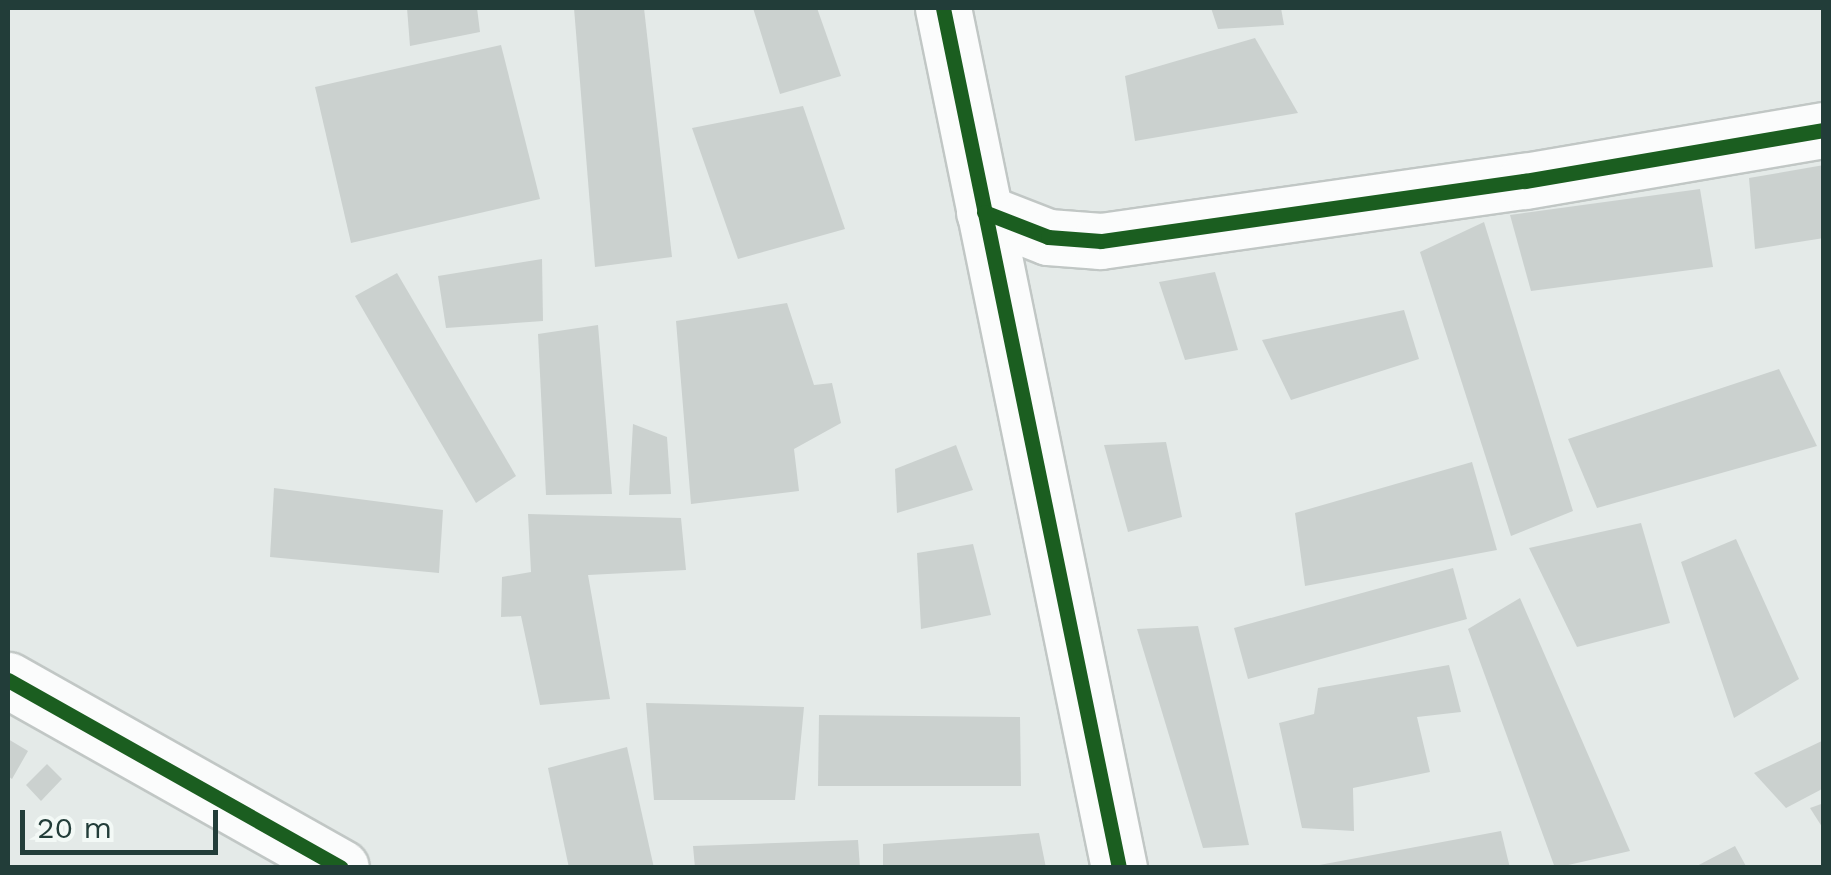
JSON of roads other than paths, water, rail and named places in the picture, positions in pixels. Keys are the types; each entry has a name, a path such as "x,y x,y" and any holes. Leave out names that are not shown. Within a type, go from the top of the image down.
{"street":[{"path":"943,8 1119,868"},
{"path":"984,212 1048,237 1102,241 1525,182 1824,130"},
{"path":"8,680 341,868"}]}
